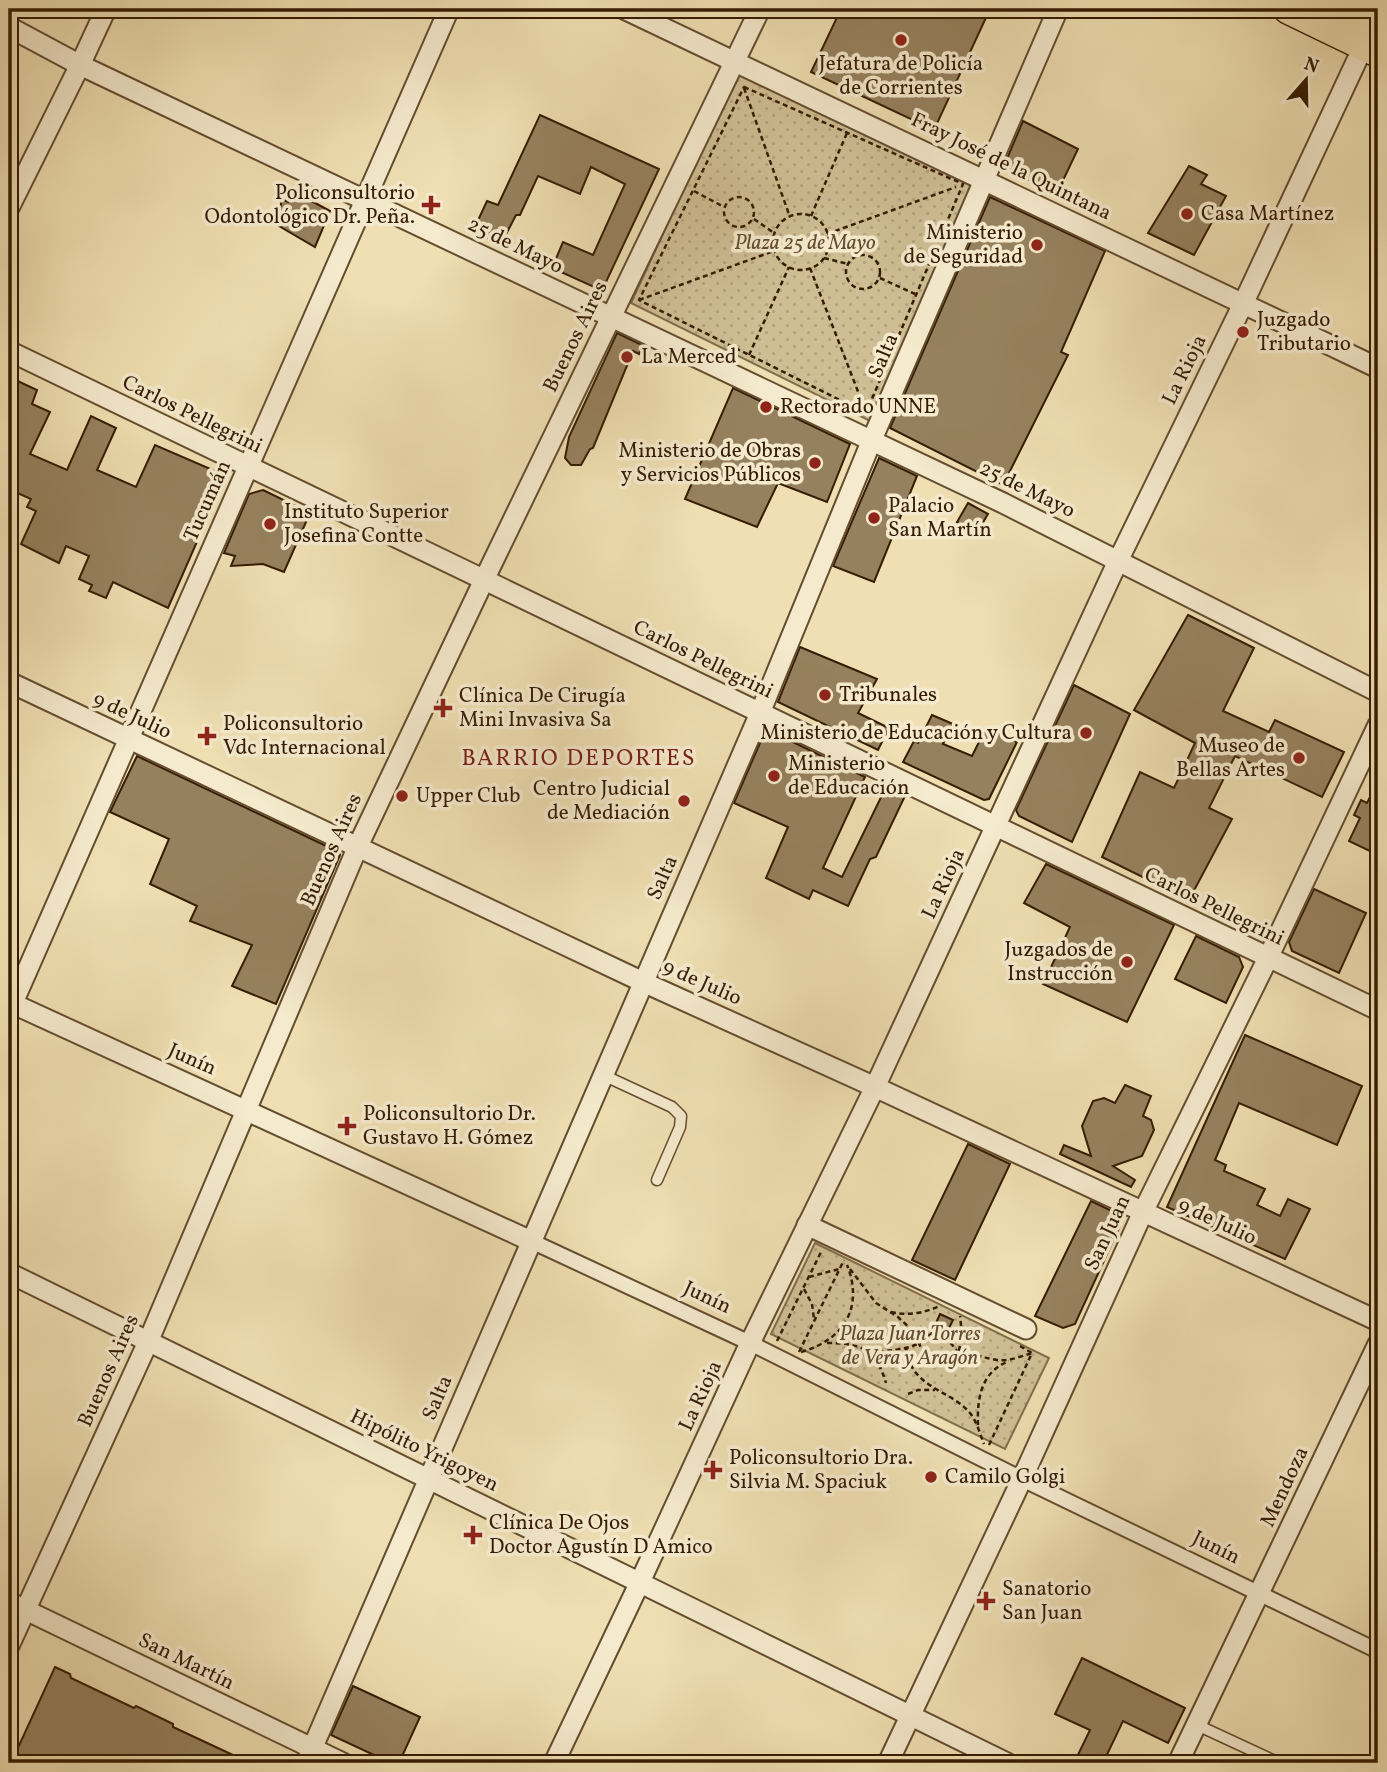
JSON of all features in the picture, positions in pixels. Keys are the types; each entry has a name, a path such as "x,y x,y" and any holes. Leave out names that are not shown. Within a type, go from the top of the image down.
{"main road":[{"path":"1289,9 1365,31"}],"street":[{"path":"9,208 106,9"},
{"name":"Tucumán","path":"10,1006 449,9"},
{"name":"Fray José de la Quintana","path":"624,9 1378,368"},
{"name":"Buenos Aires","path":"9,1646 17,1606 148,1342 358,846 760,9"},
{"name":"Salta","path":"309,1756 760,713 871,442 1058,9"},
{"name":"25 de Mayo","path":"9,27 80,65 1003,503 1378,692"},
{"name":"La Rioja","path":"554,1763 750,1343 875,1087 1118,561 1243,303 1365,31"},
{"name":"Carlos Pellegrini","path":"9,351 1378,1010"},
{"name":"9 de Julio","path":"9,682 643,982 1378,1321"},
{"name":"San Juan","path":"888,1763 1022,1479 1143,1212 1268,958 1378,725"},
{"name":"Junín","path":"10,1006 245,1109 750,1343 1022,1479 1378,1651"},
{"path":"807,1225 1023,1338"},
{"name":"Hipólito Yrigoyen","path":"9,1273 1007,1763"},
{"name":"Mendoza","path":"1178,1763 1378,1344"},
{"name":"San Martín","path":"17,1606 309,1756 342,1763"}],"lane":[{"path":"603,1074 672,1107 681,1116 680,1127 657,1180"},
{"path":"1197,1725 1279,1763"}],"path":[{"path":"744,87 964,184"},
{"path":"639,300 744,87"},
{"path":"744,87 790,217"},
{"path":"811,216 848,131"},
{"path":"827,234 964,184"},
{"path":"866,413 964,184"},
{"path":"694,191 724,207"},
{"path":"734,198 744,198 752,205 753,219 746,226 735,227 727,222 723,213 724,207 734,198"},
{"path":"803,214 811,216 818,220 827,234 827,251 823,258 810,268 802,270 789,267 774,251 774,233 779,225 790,217 803,214"},
{"path":"753,219 774,233"},
{"path":"639,300 774,251"},
{"path":"823,258 848,264 858,257 869,256 877,262 880,278 873,287 856,288 848,280 848,264"},
{"path":"749,355 789,267"},
{"path":"810,268 866,413"},
{"path":"880,278 915,294"},
{"path":"639,300 866,413"},
{"path":"771,1353 823,1249"},
{"path":"834,1254 857,1265"},
{"path":"827,1343 844,1324 854,1305 853,1279 845,1259"},
{"path":"845,1259 798,1353 827,1343 849,1343 870,1352 905,1348 927,1340 932,1330"},
{"path":"848,1266 869,1296 914,1332 925,1357"},
{"path":"809,1277 840,1269"},
{"path":"803,1289 812,1304 815,1322"},
{"path":"887,1310 898,1314 920,1312 939,1306 927,1300"},
{"path":"958,1353 962,1334 960,1317 972,1322"},
{"path":"945,1336 958,1353"},
{"path":"1023,1338 1032,1353"},
{"path":"905,1348 914,1371 929,1385 969,1411 987,1450 1032,1353"},
{"path":"870,1352 882,1369 886,1383"},
{"path":"910,1363 925,1357 958,1353 1000,1360 1012,1359"},
{"path":"978,1429 979,1399 986,1378 1001,1364 1032,1353"},
{"path":"908,1394 928,1389 939,1390"}],"green space":[{"name":"Plaza 25 de Mayo","path":"739,70 980,180 874,423 631,303"},
{"name":"Plaza Juan Torres de Vera y Aragón","path":"815,1243 1049,1358 1005,1449 771,1334"}],"building":[{"name":"Jefatura de Policía de Corrientes","path":"841,9 990,9 934,130 811,72"},
{"path":"540,115 659,169 606,282 594,287 552,268 563,242 593,255 625,184 591,167 580,194 538,176 520,215 516,215 501,244 473,231 487,201 498,205"},
{"path":"1023,121 1078,149 1057,193 1003,168"},
{"name":"Casa Martínez","path":"1189,166 1207,175 1201,184 1226,196 1194,255 1148,233"},
{"path":"293,191 330,211 315,247 272,222 282,199 288,202"},
{"path":"990,197 1105,251 1061,352 1068,355 1003,485 890,428"},
{"path":"617,333 642,345 639,354 633,351 593,448 581,465 571,465 565,458 569,437"},
{"path":"9,377 37,390 32,404 50,412 30,454 67,470 91,416 116,428 97,470 136,487 155,445 222,474 224,480 168,608 113,582 106,598 89,591 92,585 79,579 89,556 66,546 59,563 21,544 36,511 27,507 31,499 13,491 14,488 9,486"},
{"name":"Rectorado UNNE","path":"733,388 850,444 827,502 778,483 757,527 685,499"},
{"name":"Palacio San Martín","path":"879,458 917,476 874,582 833,566"},
{"name":"Instituto Superior Josefina Contte","path":"263,490 310,513 284,572 263,564 231,566 235,556 224,553 249,494"},
{"path":"968,503 988,514 977,533 957,522"},
{"path":"1188,615 1254,648 1223,711 1269,732 1275,720 1344,752 1322,797 1235,756 1209,808 1232,819 1189,900 1102,857 1140,772 1174,788 1195,743 1134,710"},
{"name":"Tribunales","path":"800,647 877,679 858,713 889,728 878,750 778,702"},
{"path":"1074,685 1130,714 1072,842 1019,816 1016,810"},
{"path":"932,715 953,724 943,744 972,756 986,728 1017,742 989,799 984,800 903,762 914,741 918,743"},
{"path":"766,729 865,777 823,868 842,877 886,787 905,796 876,857 870,859 848,906 813,890 809,899 766,878 788,827 734,803"},
{"path":"137,756 339,852 276,1004 232,986 252,945 190,921 197,906 150,884 169,839 110,812"},
{"path":"1378,781 1378,855 1349,841 1360,818 1354,815 1361,800 1367,803"},
{"path":"1046,864 1174,925 1127,1022 1043,984 1070,927 1024,903"},
{"path":"1314,889 1366,913 1339,973 1292,951 1289,942"},
{"path":"1196,936 1239,957 1243,967 1226,1003 1175,979"},
{"path":"1245,1035 1362,1086 1337,1145 1239,1103 1215,1160 1226,1165 1224,1171 1265,1189 1257,1205 1280,1216 1288,1199 1310,1209 1285,1259 1167,1207"},
{"path":"1125,1085 1151,1096 1143,1116 1151,1120 1154,1130 1142,1156 1113,1166 1135,1180 1131,1187 1060,1154 1064,1145 1091,1156 1082,1126 1093,1101 1104,1098 1115,1103"},
{"path":"968,1144 1010,1164 955,1280 912,1260"},
{"path":"1091,1201 1114,1212 1120,1226 1075,1324 1063,1328 1035,1316"},
{"path":"940,1314 953,1320 943,1340 931,1334"},
{"path":"1082,1658 1185,1708 1168,1743 1123,1721 1103,1763 1074,1763 1090,1730 1055,1714"},
{"path":"55,1667 70,1674 71,1678 134,1708 136,1706 173,1724 173,1727 250,1763 11,1763"},
{"path":"353,1686 420,1717 399,1763 391,1763 331,1735"}],"place":[{"name":"Jefatura de Policía de Corrientes","path":"901,40"},
{"name":"Policonsultorio Odontológico Dr. Peña.","path":"431,205"},
{"name":"Casa Martínez","path":"1187,214"},
{"name":"Ministerio de Seguridad","path":"1037,245"},
{"name":"Juzgado Tributario","path":"1243,332"},
{"name":"La Merced","path":"627,357"},
{"name":"Rectorado UNNE","path":"766,407"},
{"name":"Ministerio de Obras y Servicios Públicos","path":"815,463"},
{"name":"Palacio San Martín","path":"874,518"},
{"name":"Instituto Superior Josefina Contte","path":"270,524"},
{"name":"Tribunales","path":"825,695"},
{"name":"Clínica De Cirugía Mini Invasiva Sa","path":"443,708"},
{"name":"Ministerio de Educación y Cultura","path":"1086,733"},
{"name":"Policonsultorio Vdc Internacional","path":"207,736"},
{"name":"Museo de Bellas Artes","path":"1299,758"},
{"name":"Ministerio de Educación","path":"774,776"},
{"name":"Upper Club","path":"402,796"},
{"name":"Centro Judicial de Mediación","path":"684,801"},
{"name":"Juzgados de Instrucción","path":"1127,962"},
{"name":"Policonsultorio Dr. Gustavo H. Gómez","path":"347,1126"},
{"name":"Policonsultorio Dra. Silvia M. Spaciuk","path":"713,1470"},
{"name":"Camilo Golgi","path":"931,1477"},
{"name":"Clínica De Ojos Doctor Agustín D Amico","path":"473,1535"},
{"name":"Sanatorio San Juan","path":"986,1601"}],"district":[{"name":"BARRIO DEPORTES","path":"579,759"}]}
